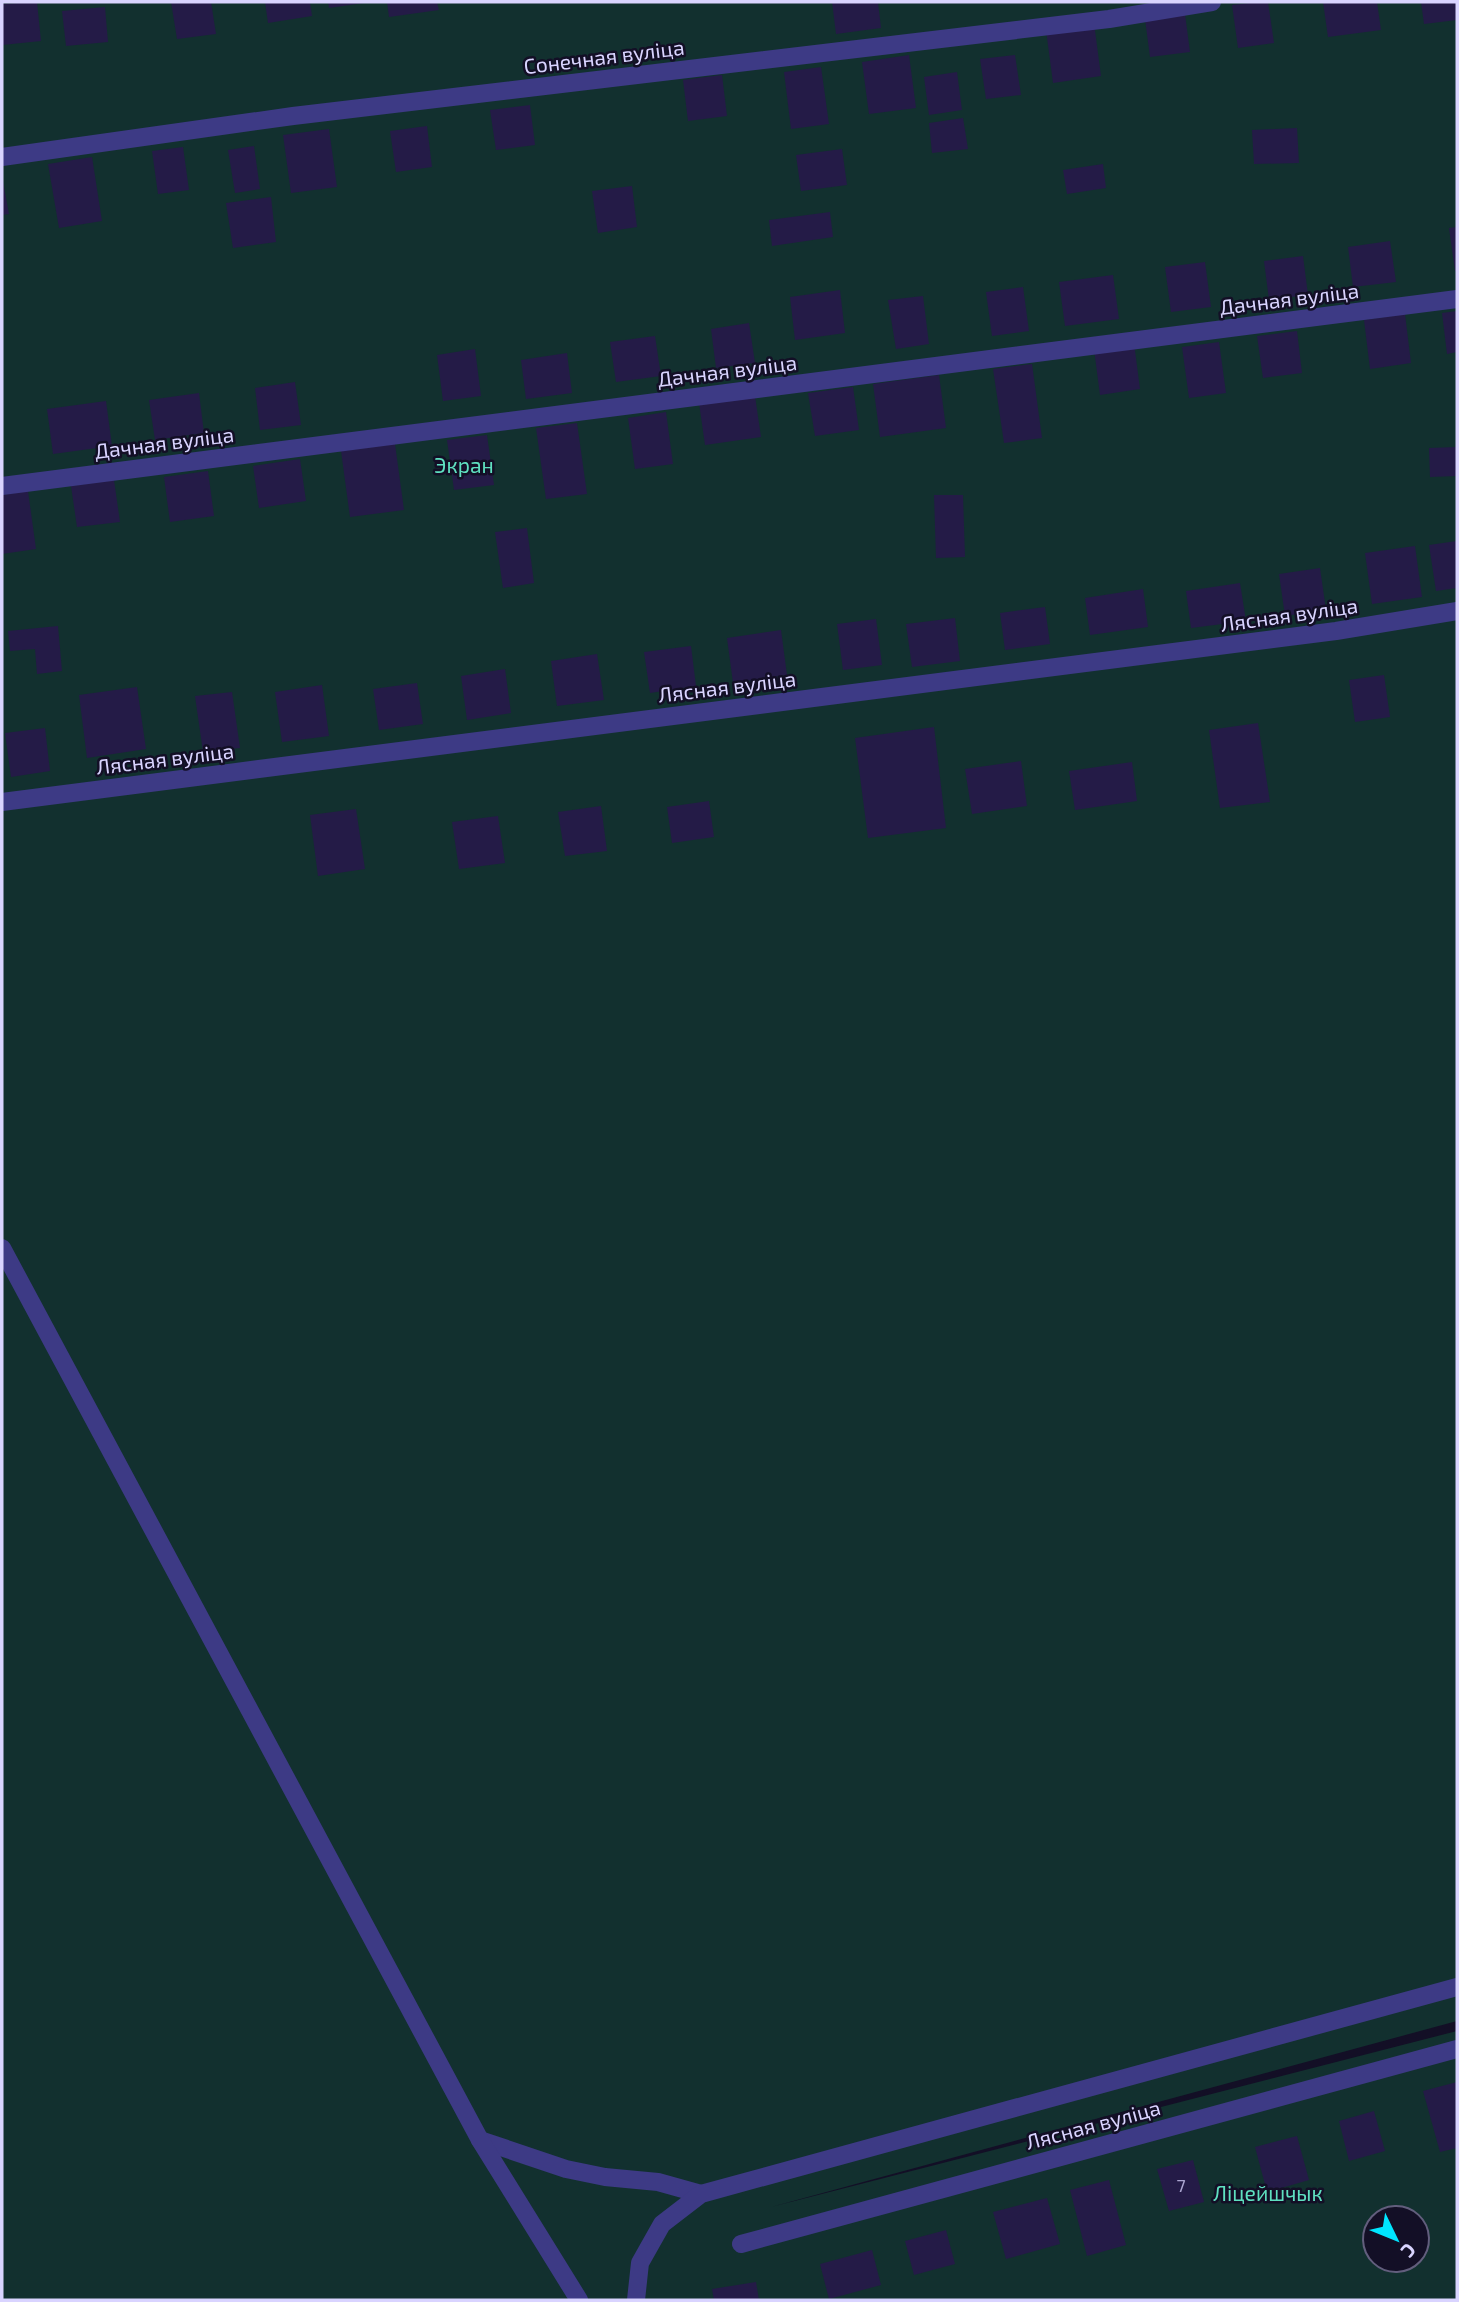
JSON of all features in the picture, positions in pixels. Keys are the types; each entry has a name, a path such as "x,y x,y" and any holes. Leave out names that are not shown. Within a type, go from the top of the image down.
{"street":[{"name":"Сонечная вуліца","path":"2,157 293,116 1109,19 1212,2"},
{"name":"Дачная вуліца","path":"2,486 1457,299"},
{"name":"Лясная вуліца","path":"2,802 1336,631 1457,611"},
{"path":"2,1248 481,2140 579,2300"},
{"path":"636,2300 640,2263 662,2224 701,2194 1457,1987"},
{"name":"Лясная вуліца","path":"741,2244 1457,2049"},
{"path":"481,2140 566,2169 605,2177 658,2182 701,2194"}],"green space":[{"path":"2,2 1457,2 1457,2021 771,2207 1457,2031 1457,2300 2,2300"}],"building":[{"path":"37,2 41,41 2,45 2,4"},
{"path":"171,2 211,2 216,34 177,39"},
{"path":"265,2 310,2 312,16 268,23"},
{"path":"328,2 363,2 364,3 329,8"},
{"path":"387,2 437,2 439,10 389,17"},
{"path":"832,2 878,2 881,28 836,34"},
{"path":"1268,2 1274,43 1238,48 1232,5"},
{"path":"1323,2 1377,2 1381,30 1328,37"},
{"path":"1421,2 1457,2 1457,20 1424,24"},
{"path":"105,7 108,42 66,46 62,11"},
{"path":"1185,14 1190,52 1150,57 1145,19"},
{"path":"1094,23 1101,76 1053,83 1046,30"},
{"path":"909,55 916,108 869,114 862,62"},
{"path":"1015,55 1021,95 986,99 980,59"},
{"path":"821,67 829,124 791,129 784,72"},
{"path":"957,72 962,110 929,115 924,77"},
{"path":"722,75 727,116 688,121 683,80"},
{"path":"530,105 535,145 496,150 490,110"},
{"path":"963,118 968,149 932,153 929,123"},
{"path":"427,126 432,167 396,172 390,131"},
{"path":"1297,128 1299,163 1254,164 1252,130"},
{"path":"329,129 337,187 291,193 283,135"},
{"path":"254,146 260,189 235,193 228,150"},
{"path":"183,147 189,190 158,194 152,151"},
{"path":"842,149 847,185 801,191 796,155"},
{"path":"92,157 102,221 59,228 48,164"},
{"path":"1103,164 1106,188 1067,194 1063,170"},
{"path":"2,176 9,214 2,215"},
{"path":"632,186 637,227 598,233 592,191"},
{"path":"271,197 276,242 233,248 226,203"},
{"path":"830,212 833,237 772,246 769,220"},
{"path":"1457,227 1457,271 1455,271 1449,228"},
{"path":"1390,241 1396,282 1353,287 1348,247"},
{"path":"1303,256 1308,295 1269,300 1264,261"},
{"path":"1205,262 1211,307 1171,312 1165,267"},
{"path":"1113,275 1119,319 1065,326 1059,282"},
{"path":"1023,287 1029,331 992,336 986,292"},
{"path":"840,290 845,333 795,340 790,297"},
{"path":"923,296 929,344 896,349 888,300"},
{"path":"1457,311 1457,352 1447,354 1442,313"},
{"path":"1405,314 1411,363 1370,369 1364,320"},
{"path":"749,323 755,363 716,368 711,329"},
{"path":"1297,331 1302,373 1263,378 1257,336"},
{"path":"655,336 661,376 616,382 610,342"},
{"path":"1219,342 1226,393 1189,398 1182,347"},
{"path":"1134,343 1140,389 1100,395 1094,349"},
{"path":"475,349 481,396 443,401 437,355"},
{"path":"567,353 572,393 526,399 521,360"},
{"path":"1032,364 1042,438 1004,443 993,369"},
{"path":"939,375 946,428 880,437 873,384"},
{"path":"295,382 301,425 260,430 255,388"},
{"path":"853,387 859,430 815,436 808,393"},
{"path":"199,393 204,433 155,440 149,400"},
{"path":"755,396 761,437 705,445 699,403"},
{"path":"106,401 112,446 53,454 47,409"},
{"path":"666,412 673,464 635,469 628,418"},
{"path":"577,423 587,494 546,499 536,428"},
{"path":"487,435 494,485 454,490 447,440"},
{"path":"395,444 404,510 350,517 341,451"},
{"path":"1457,447 1457,476 1430,477 1429,448"},
{"path":"300,459 306,501 259,508 253,466"},
{"path":"208,471 214,516 170,522 164,477"},
{"path":"114,480 120,522 77,527 71,486"},
{"path":"28,491 36,549 2,554 2,495"},
{"path":"934,495 963,495 965,557 936,558"},
{"path":"527,528 534,583 503,588 495,532"},
{"path":"1457,541 1457,588 1436,591 1429,545"},
{"path":"1415,546 1422,597 1372,604 1365,553"},
{"path":"1320,568 1326,610 1285,616 1279,574"},
{"path":"1240,583 1246,621 1191,628 1186,591"},
{"path":"1143,589 1148,627 1090,635 1085,598"},
{"path":"1045,607 1050,644 1005,650 1000,613"},
{"path":"955,618 960,661 912,667 906,624"},
{"path":"876,619 882,665 843,670 837,624"},
{"path":"58,626 62,671 37,674 35,649 10,651 8,631"},
{"path":"781,630 787,675 733,683 727,638"},
{"path":"691,646 696,686 650,693 644,652"},
{"path":"597,654 604,700 557,706 551,661"},
{"path":"505,669 511,713 467,720 461,676"},
{"path":"1384,675 1390,717 1355,722 1349,680"},
{"path":"417,683 423,724 379,730 373,689"},
{"path":"322,685 329,736 282,742 275,692"},
{"path":"137,687 146,749 87,758 79,695"},
{"path":"232,692 240,748 203,752 195,696"},
{"path":"1258,723 1270,802 1220,808 1209,730"},
{"path":"934,727 946,828 868,838 855,738"},
{"path":"45,728 50,771 11,777 5,733"},
{"path":"1021,761 1027,806 972,814 965,769"},
{"path":"1132,762 1137,801 1075,810 1069,771"},
{"path":"709,801 714,837 672,843 667,807"},
{"path":"601,806 607,851 565,856 558,812"},
{"path":"356,809 365,869 318,876 310,815"},
{"path":"498,816 505,863 459,869 452,822"},
{"path":"1457,2082 1457,2148 1440,2152 1423,2091"},
{"path":"1374,2111 1385,2151 1349,2161 1339,2121"},
{"path":"1297,2136 1309,2180 1267,2192 1255,2147"},
{"path":"1193,2160 1204,2202 1169,2211 1157,2169"},
{"path":"1109,2180 1126,2245 1087,2256 1070,2190"},
{"path":"1047,2198 1060,2244 1006,2259 993,2212"},
{"path":"946,2230 955,2264 914,2275 905,2241"},
{"path":"872,2250 881,2285 829,2299 820,2264"},
{"path":"756,2282 759,2300 714,2300 712,2289"}],"park label":[{"name":"Экран","path":"464,464"},
{"name":"Ліцейшчык","path":"1268,2192"}]}
